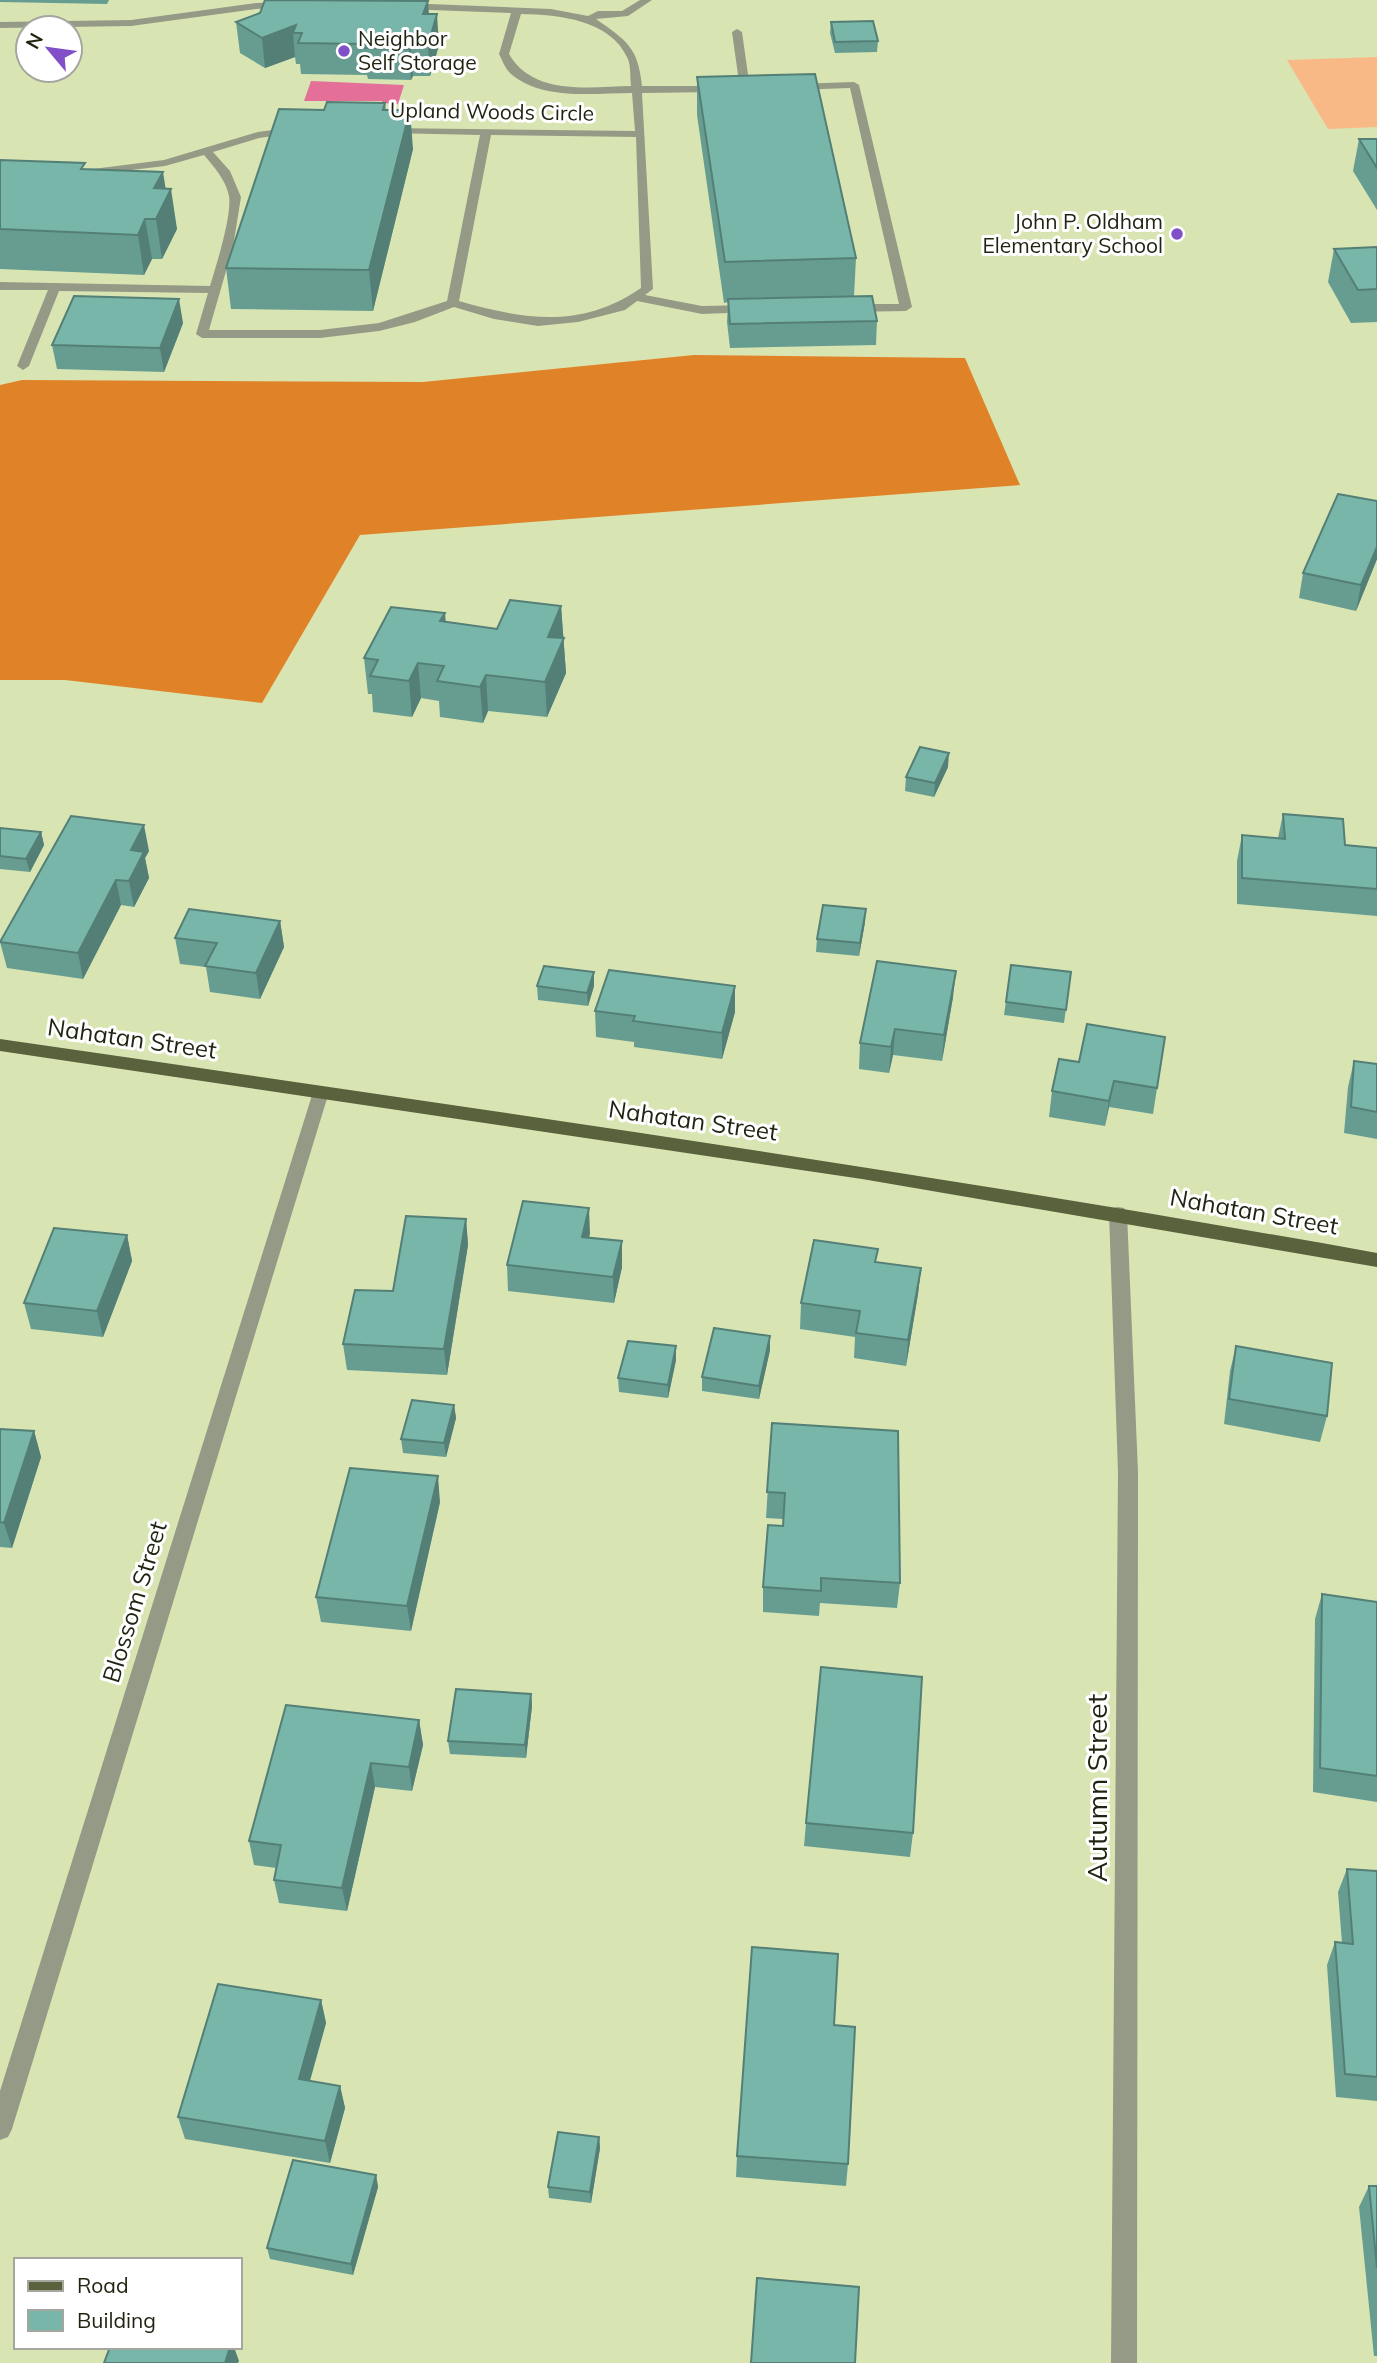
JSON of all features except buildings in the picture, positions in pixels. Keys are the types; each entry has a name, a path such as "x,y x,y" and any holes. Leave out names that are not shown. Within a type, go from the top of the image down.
{"main road":[{"name":"Nahatan Street","path":"0,1045 831,1166 1118,1213 1377,1260"}],"street":[{"path":"398,6 624,14 647,0"},
{"path":"0,25 75,25 165,13 294,5"},
{"path":"517,10 504,54 513,70 535,83 564,90 759,89"},
{"path":"206,151 224,171 235,197 227,247 202,334 320,334 379,327 411,319 453,303 494,315 538,322 578,318 621,307 647,289 638,90 634,61 623,43 594,12"},
{"path":"737,32 746,89"},
{"path":"786,88 854,85 906,307 838,308"},
{"path":"76,173 165,163 258,135 303,130"},
{"name":"Upland Woods Circle","path":"378,130 641,134"},
{"path":"453,303 486,131"},
{"path":"0,286 214,289"},
{"path":"23,366 55,287"},
{"path":"635,297 702,310 757,309"},
{"name":"Blossom Street","path":"0,2129 321,1092"},
{"name":"Autumn Street","path":"1118,1213 1128,1472 1124,2363"}],"shaded area":[{"path":"1377,57 1377,127 1328,129 1287,60"},
{"path":"311,81 404,85 398,104 382,101 304,101"},
{"path":"694,355 965,358 1020,485 360,535 262,703 65,680 0,680 0,385 22,380 423,382"}],"place":[{"name":"Neighbor Self Storage","path":"344,51"},
{"name":"John P. Oldham Elementary School","path":"1177,234"}]}
